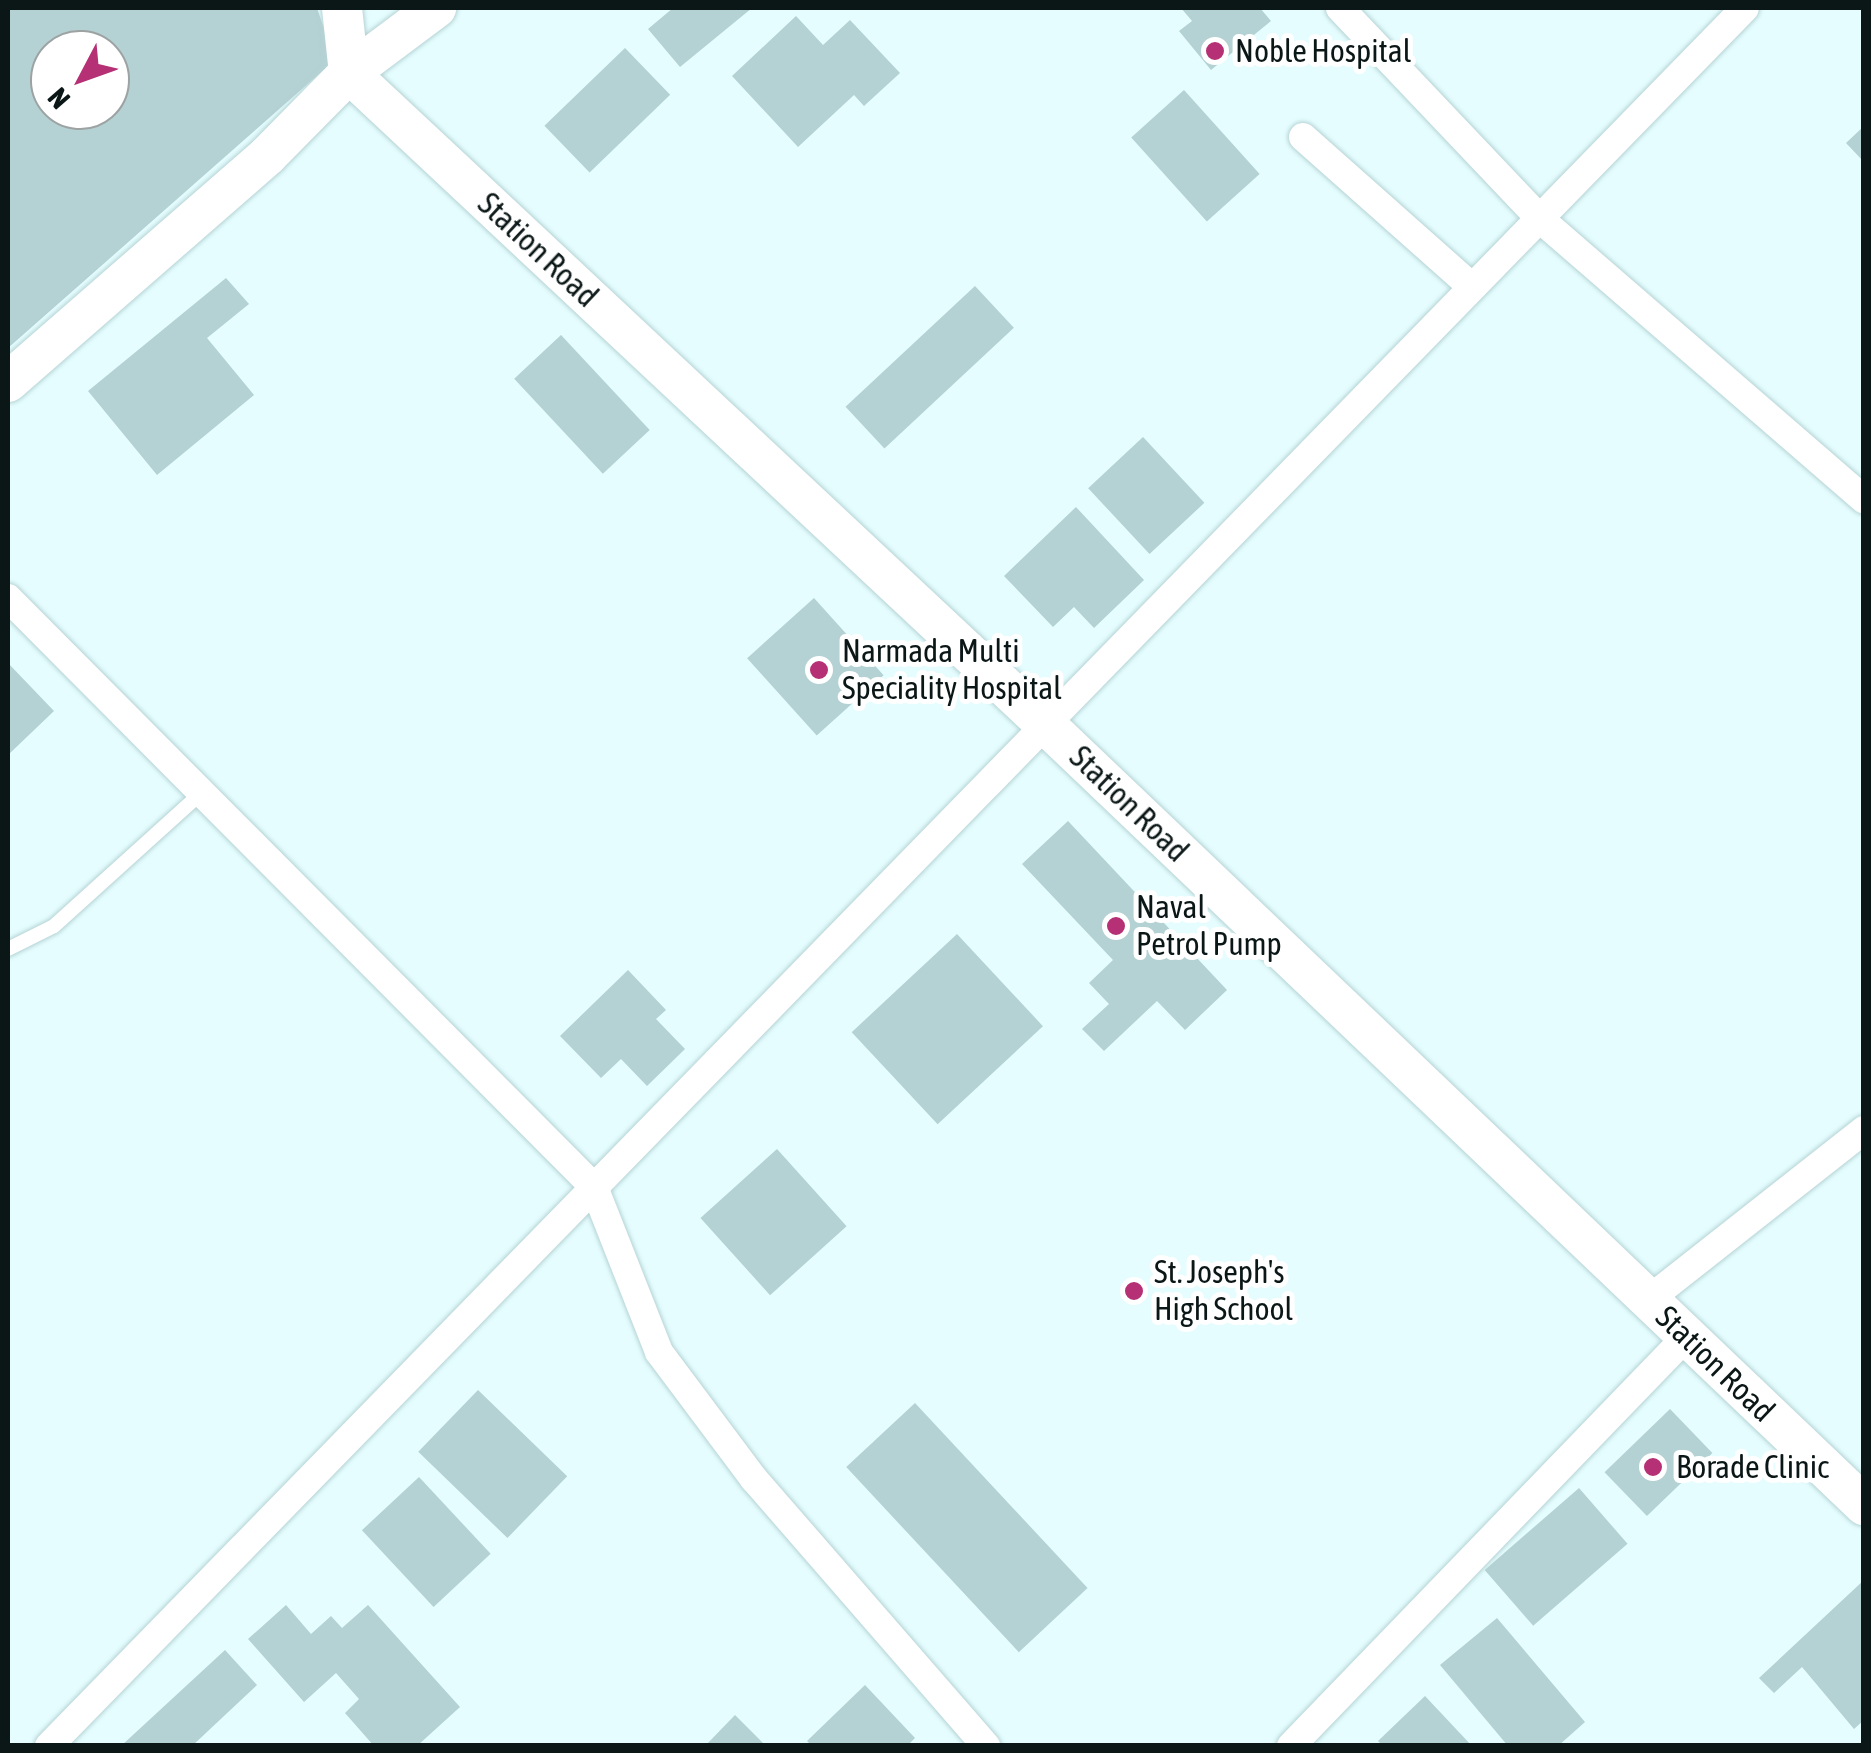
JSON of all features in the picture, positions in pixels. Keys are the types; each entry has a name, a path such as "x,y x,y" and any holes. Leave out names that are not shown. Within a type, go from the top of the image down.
{"main road":[{"path":"342,8 348,73"},
{"path":"8,382 268,155 348,73 436,8"},
{"name":"Station Road","path":"348,73 1046,724 1864,1505"}],"street":[{"path":"1340,8 1540,218 1862,496"},
{"path":"49,1746 1745,8"},
{"path":"1302,137 1472,287"},
{"path":"8,598 594,1188 658,1352 754,1479 986,1746"},
{"path":"1648,1300 1864,1130"},
{"path":"1291,1746 1686,1337"}],"lane":[{"path":"8,949 54,926 201,793"}],"building":[{"path":"8,8 317,8 335,60 8,348"},
{"path":"673,8 752,8 680,67 648,29"},
{"name":"Noble Hospital","path":"1181,8 1260,8 1271,21 1211,70 1179,31 1192,21"},
{"path":"796,16 823,45 850,20 900,73 864,106 854,95 798,147 732,76"},
{"path":"625,48 670,95 590,173 544,126"},
{"path":"1184,90 1260,174 1207,221 1131,138"},
{"path":"1864,126 1864,162 1846,143"},
{"path":"226,278 249,304 207,338 254,395 157,475 88,391"},
{"path":"975,286 1014,328 884,448 846,407"},
{"path":"561,335 650,430 603,474 514,379"},
{"path":"1143,437 1204,503 1150,554 1088,488"},
{"path":"1076,507 1144,580 1094,628 1074,607 1053,627 1004,576"},
{"path":"814,598 884,675 817,736 747,658"},
{"path":"8,663 54,711 8,755"},
{"path":"1068,821 1227,990 1185,1030 1157,1001 1104,1051 1082,1029 1109,1004 1089,983 1113,960 1022,864"},
{"path":"957,934 1043,1026 938,1124 852,1032"},
{"path":"628,970 666,1010 656,1019 685,1049 647,1086 621,1059 601,1078 560,1036"},
{"path":"777,1149 847,1226 770,1295 700,1218"},
{"path":"478,1390 567,1476 507,1538 418,1452"},
{"path":"915,1403 1088,1588 1019,1652 846,1467"},
{"path":"1670,1409 1712,1453 1647,1516 1605,1472"},
{"path":"419,1477 491,1554 434,1607 362,1530"},
{"path":"1579,1488 1628,1544 1533,1626 1485,1570"},
{"path":"1864,1580 1864,1720 1854,1729 1802,1667 1774,1693 1759,1678"},
{"path":"286,1605 311,1634 331,1616 342,1628 368,1605 460,1707 417,1746 374,1746 345,1713 359,1699 336,1673 304,1702 248,1639"},
{"path":"1497,1618 1585,1722 1558,1746 1508,1746 1440,1665"},
{"path":"225,1650 257,1685 192,1746 121,1746"},
{"path":"865,1685 915,1738 907,1746 812,1746 807,1741"},
{"path":"1425,1696 1472,1746 1383,1746 1378,1741"},
{"path":"735,1715 766,1746 705,1746"}],"place":[{"name":"Noble Hospital","path":"1215,51"},
{"name":"Narmada Multi Speciality Hospital","path":"819,670"},
{"name":"Naval Petrol Pump","path":"1116,926"},
{"name":"St. Joseph's High School","path":"1134,1291"},
{"name":"Borade Clinic","path":"1653,1467"}]}
